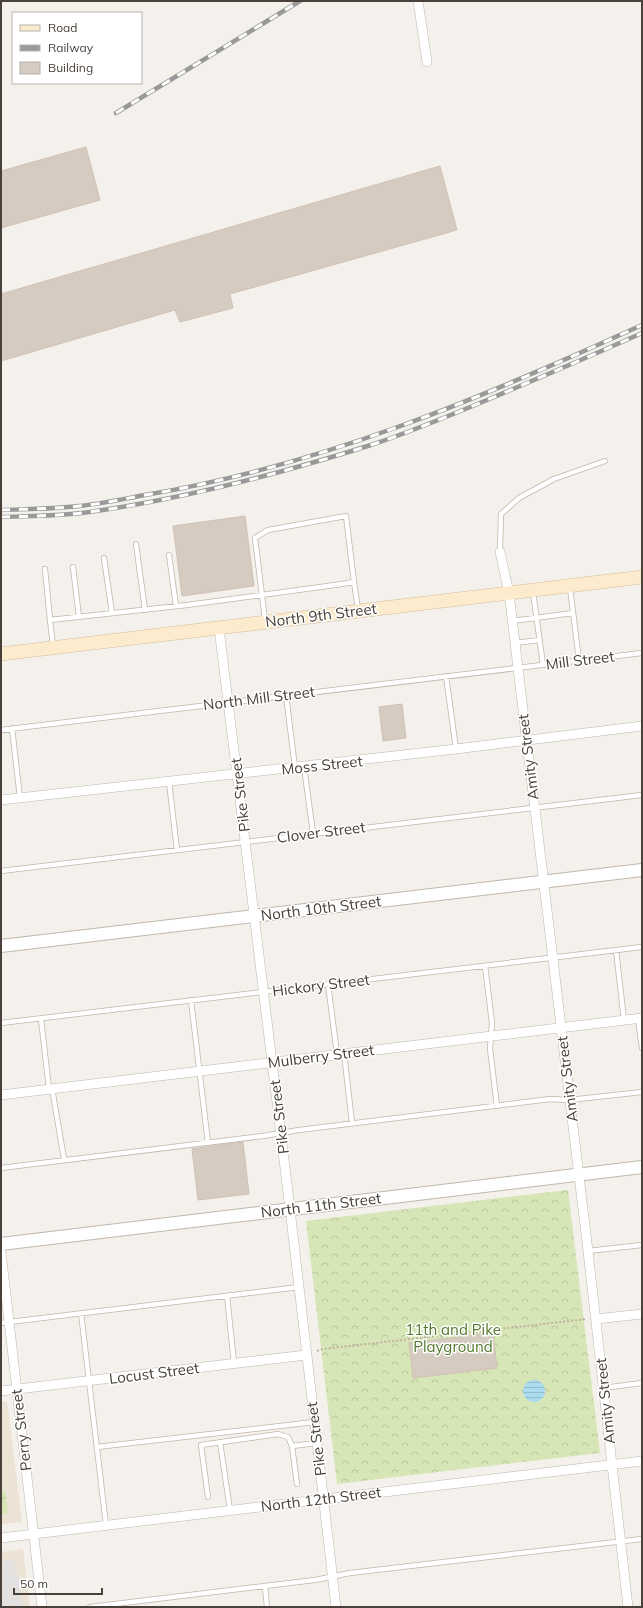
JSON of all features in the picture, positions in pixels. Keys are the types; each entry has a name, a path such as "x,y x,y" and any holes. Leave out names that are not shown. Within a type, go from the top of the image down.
{"main road":[{"name":"North 9th Street","path":"1,654 642,577"}],"street":[{"path":"418,1 427,62"},
{"name":"Amity Street","path":"500,552 509,593 527,741 596,1319 628,1607"},
{"name":"Pike Street","path":"219,628 290,1208 336,1607"},
{"name":"Moss Street","path":"1,800 456,750 642,726"},
{"name":"North 10th Street","path":"1,946 642,870"},
{"name":"Mulberry Street","path":"1,1095 640,1018"},
{"name":"North 11th Street","path":"1,1244 290,1208 642,1167"},
{"name":"Perry Street","path":"1,1252 5,1323 16,1389 42,1607"},
{"path":"596,1319 642,1314"},
{"name":"Locust Street","path":"1,1391 306,1355"},
{"name":"North 12th Street","path":"1,1538 642,1461"}],"lane":[{"path":"500,552 501,514 519,498 554,478 605,461"},
{"path":"265,622 255,538 268,530 346,516 358,611"},
{"path":"136,544 145,610"},
{"path":"169,555 176,606"},
{"path":"104,558 112,613"},
{"path":"73,566 79,616"},
{"path":"45,569 53,648"},
{"path":"50,620 145,610 354,582"},
{"path":"570,586 579,660"},
{"path":"533,590 543,664"},
{"path":"512,621 573,613"},
{"path":"515,643 540,640"},
{"name":"Mill Street","path":"518,667 642,653"},
{"name":"North Mill Street","path":"1,730 518,667"},
{"path":"446,676 456,750"},
{"path":"286,695 313,833"},
{"path":"12,728 20,798"},
{"path":"169,782 177,850"},
{"name":"Clover Street","path":"1,871 642,795"},
{"name":"Hickory Street","path":"1,1023 642,947"},
{"path":"616,950 624,1020"},
{"path":"485,966 492,1023 490,1049 497,1106"},
{"path":"328,984 352,1123"},
{"path":"191,1000 208,1143"},
{"path":"640,1018 642,1048"},
{"path":"41,1019 51,1089 64,1159"},
{"path":"1,1168 64,1159 208,1143 352,1123 550,1100 569,1100 642,1092"},
{"path":"588,1251 642,1245"},
{"path":"5,1323 299,1287"},
{"path":"227,1296 234,1363"},
{"path":"81,1313 106,1525"},
{"path":"603,1388 642,1383"},
{"path":"97,1448 314,1422"},
{"path":"208,1497 201,1445 220,1442 278,1434 288,1437 292,1446 297,1484"},
{"path":"220,1442 230,1510"},
{"path":"292,1446 317,1443"},
{"path":"90,1607 642,1539"},
{"path":"265,1586 268,1607"}],"path":[{"path":"306,1355 323,1349 581,1319 596,1319"}],"shaded area":[{"path":"7,1401 22,1522 1,1524 1,1402"},
{"path":"23,1549 30,1607 1,1607 1,1552"},
{"path":"14,1559 16,1571 18,1571 23,1607 1,1607 1,1561"}],"green space":[{"name":"11th and Pike Playground","path":"568,1190 600,1453 337,1484 306,1221"},
{"path":"5,1490 8,1513 1,1514 1,1491"}],"water":[{"path":"534,1380 538,1381 544,1387 544,1395 538,1401 534,1402 530,1401 524,1395 523,1391 524,1387 530,1381"}],"building":[{"path":"86,147 100,200 1,228 1,171"},
{"path":"440,166 457,230 230,294 233,308 180,322 175,310 1,361 1,294"},
{"path":"245,516 254,586 182,596 173,526"},
{"path":"402,704 406,738 383,741 379,707"},
{"path":"243,1142 249,1194 198,1200 192,1149"},
{"path":"493,1333 497,1368 413,1378 409,1343"}],"railway":[{"path":"116,113 300,1"},
{"path":"1,510 60,508 104,503 210,482 337,448 461,403 642,325"},
{"path":"1,517 72,514 119,508 191,494 300,466 371,445 429,424 642,333"}]}
